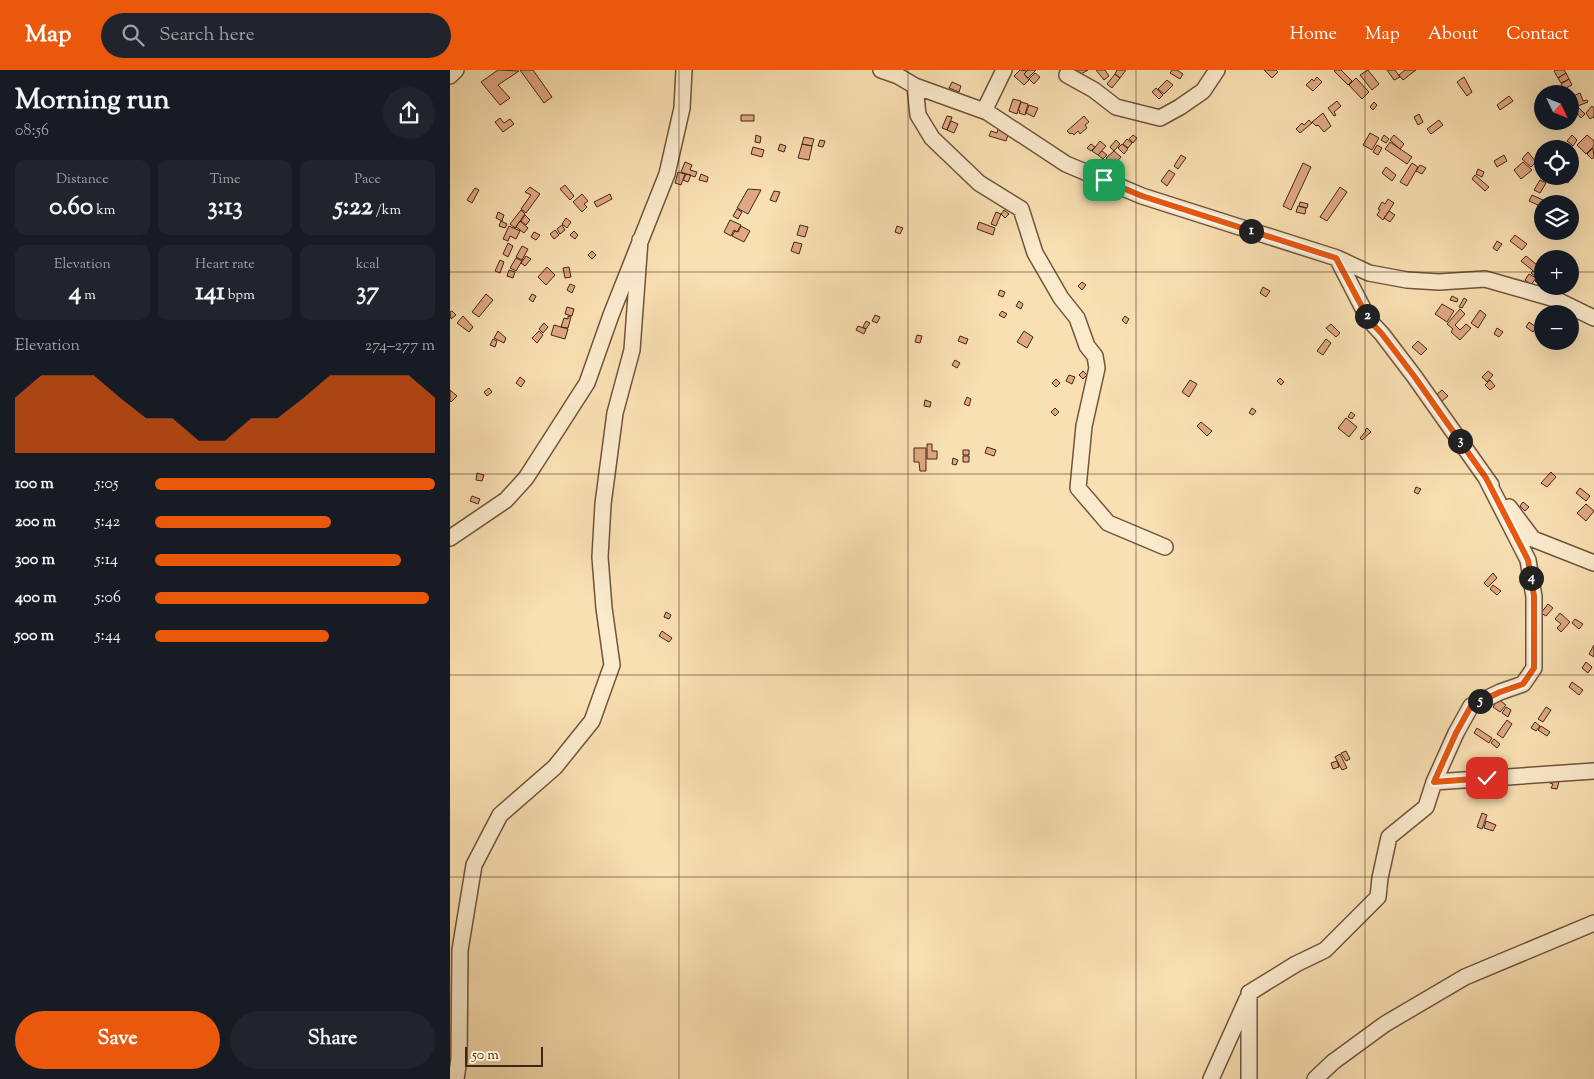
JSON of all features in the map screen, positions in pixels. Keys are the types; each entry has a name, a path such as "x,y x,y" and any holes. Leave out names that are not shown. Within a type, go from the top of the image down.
{"street":[{"path":"450,76 456,70"},
{"path":"450,538 506,500 526,478 587,383 597,351 667,174 682,108 684,70"},
{"path":"881,70 898,76 915,86 987,112 1066,164 1134,192 1336,258 1369,273 1408,280 1438,282 1485,279 1555,300 1594,318"},
{"path":"987,112 984,109 1004,70"},
{"path":"1067,75 1094,90 1116,107 1160,118 1180,107 1203,90 1217,70"},
{"path":"915,86 918,116 932,138 979,183 1021,209 1036,253 1061,298 1077,318 1087,346 1095,356 1097,368 1084,426 1078,488 1108,522 1165,547"},
{"path":"456,1079 459,1060 460,950 474,865 500,815 555,767 592,721 612,666 604,608 600,558 603,504 615,413 632,350 640,240"},
{"path":"1336,258 1369,320 1382,334 1486,478 1533,539 1594,563"},
{"path":"1211,1079 1249,993 1296,964 1325,950 1378,897 1389,837 1426,807 1434,782 1456,733 1471,706 1500,692 1523,684 1534,668 1534,596 1528,560 1486,478"},
{"path":"1434,782 1594,771"},
{"path":"1315,1079 1333,1062 1385,1024 1465,977 1594,923"},
{"path":"1249,993 1249,1079"}],"building":[{"path":"498,70 519,71 498,85 510,98 500,105 481,82"},
{"path":"520,70 533,70 552,97 544,103"},
{"path":"1020,70 1027,71 1024,74 1029,80 1024,85 1014,76"},
{"path":"1028,70 1036,70 1028,78 1024,74"},
{"path":"1076,70 1088,70 1079,75"},
{"path":"1096,70 1105,70 1109,76 1104,80"},
{"path":"1117,70 1126,70 1120,78 1115,74"},
{"path":"1172,70 1177,70 1183,74 1180,79 1170,73"},
{"path":"1264,70 1276,70 1278,72 1272,78"},
{"path":"1335,70 1341,70 1352,81 1348,85"},
{"path":"1368,70 1379,84 1372,90 1360,75"},
{"path":"1387,70 1395,70 1400,77 1394,80"},
{"path":"1405,70 1416,70 1403,80 1399,75"},
{"path":"1564,70 1566,73 1558,78 1554,71"},
{"path":"1035,73 1040,77 1034,84 1029,79"},
{"path":"1566,73 1569,79 1561,83 1558,78"},
{"path":"1115,74 1120,78 1112,88 1107,84"},
{"path":"1317,77 1322,82 1313,91 1306,85"},
{"path":"1464,77 1472,92 1467,96 1457,82"},
{"path":"1356,78 1369,92 1362,99 1349,85"},
{"path":"1569,79 1572,85 1562,85"},
{"path":"1167,80 1173,85 1164,94 1158,89"},
{"path":"952,82 961,86 959,92 949,88"},
{"path":"1156,88 1163,95 1159,99 1152,92"},
{"path":"1579,93 1583,101 1587,100 1588,102 1579,105"},
{"path":"1509,96 1513,101 1500,110 1497,105"},
{"path":"1013,99 1021,101 1017,114 1009,111"},
{"path":"1337,101 1341,106 1334,112 1336,115 1334,116 1328,108"},
{"path":"1021,102 1028,104 1025,115 1019,113 1020,111 1018,110"},
{"path":"1374,102 1377,105 1373,110 1370,107"},
{"path":"1029,105 1038,108 1034,117 1026,113"},
{"path":"1592,106 1594,108 1594,118 1590,119 1586,113"},
{"path":"1579,108 1585,114 1581,118 1579,115"},
{"path":"1323,113 1331,126 1324,132 1318,125 1316,126 1312,122"},
{"path":"1419,114 1423,122 1418,125 1414,117"},
{"path":"741,115 754,115 754,121 741,121"},
{"path":"947,116 952,117 947,130 942,128"},
{"path":"1084,116 1089,122 1085,125 1087,128 1080,134 1078,131 1074,135 1070,134 1067,131"},
{"path":"500,118 504,123 510,119 514,124 503,132 495,122"},
{"path":"1309,120 1312,123 1300,133 1296,129 1302,123 1304,125"},
{"path":"1439,120 1443,125 1431,134 1427,129"},
{"path":"951,121 958,124 954,133 947,130"},
{"path":"998,129 1009,132 1006,141 989,136 991,131 997,133"},
{"path":"1370,133 1379,138 1372,150 1363,145"},
{"path":"756,135 761,137 760,143 755,142"},
{"path":"1133,135 1137,138 1133,143 1129,139"},
{"path":"1384,135 1389,139 1386,143 1381,140"},
{"path":"1394,135 1404,144 1400,149 1390,140"},
{"path":"1572,135 1577,140 1568,140"},
{"path":"1587,135 1594,141 1594,146 1586,154 1579,147 1579,143"},
{"path":"804,137 814,139 812,146 802,144"},
{"path":"1127,139 1132,143 1128,148 1123,144"},
{"path":"820,140 825,141 823,147 818,146"},
{"path":"1116,140 1120,144 1114,151 1110,147"},
{"path":"1100,141 1106,146 1098,155 1092,151"},
{"path":"1390,142 1412,157 1407,164 1385,149"},
{"path":"780,144 786,146 784,152 778,150"},
{"path":"802,144 812,146 809,160 798,158"},
{"path":"1091,144 1095,147 1091,151 1087,148"},
{"path":"1122,144 1128,149 1124,154 1118,148"},
{"path":"1377,145 1382,148 1378,155 1373,152"},
{"path":"753,147 764,150 762,157 751,154"},
{"path":"1593,148 1594,157 1592,159 1587,154"},
{"path":"1102,151 1107,155 1103,159 1098,155"},
{"path":"1114,151 1121,157 1114,165 1106,158"},
{"path":"1528,152 1534,160 1534,164 1531,167 1522,159"},
{"path":"1181,155 1186,158 1178,169 1174,166"},
{"path":"1504,155 1507,161 1497,167 1494,161"},
{"path":"685,162 692,165 690,170 697,172 695,177 681,172"},
{"path":"1523,162 1532,170 1521,179 1514,170"},
{"path":"1303,163 1311,167 1291,210 1283,206"},
{"path":"1412,163 1418,167 1407,186 1400,182"},
{"path":"1420,165 1426,168 1422,174 1416,171"},
{"path":"1386,167 1396,175 1392,181 1382,173"},
{"path":"1478,169 1484,172 1482,177 1476,174"},
{"path":"1169,170 1175,174 1167,186 1161,181"},
{"path":"678,172 685,174 681,185 675,183"},
{"path":"686,174 691,175 688,182 683,180"},
{"path":"701,174 708,177 707,182 699,180"},
{"path":"1475,175 1489,187 1485,191 1472,179"},
{"path":"565,185 574,196 570,200 560,189"},
{"path":"1537,185 1545,185 1540,193 1534,190"},
{"path":"530,187 540,194 526,213 521,209 531,195 525,192"},
{"path":"1340,187 1347,192 1327,221 1320,217"},
{"path":"475,188 479,190 472,203 467,200"},
{"path":"748,189 761,190 748,214 737,208"},
{"path":"774,191 780,192 776,202 770,200"},
{"path":"582,194 588,201 584,204 587,207 582,212 573,202"},
{"path":"610,194 612,199 597,207 594,202"},
{"path":"1532,195 1534,196 1534,203 1529,201"},
{"path":"1388,199 1394,203 1383,220 1377,215 1380,210 1378,209 1382,202 1385,204"},
{"path":"1300,202 1308,204 1307,208 1299,206"},
{"path":"1298,206 1306,208 1305,214 1296,212"},
{"path":"737,209 742,212 738,219 733,216"},
{"path":"521,210 525,214 515,228 510,224"},
{"path":"1004,210 1009,214 1005,218 1001,214"},
{"path":"1389,211 1395,215 1390,222 1384,218"},
{"path":"498,212 504,215 502,221 496,218"},
{"path":"996,212 1001,214 996,226 991,224"},
{"path":"525,215 530,220 526,225 521,221"},
{"path":"566,218 571,222 567,228 562,224"},
{"path":"730,220 741,225 737,232 734,230 731,236 724,232"},
{"path":"501,221 507,224 505,228 499,226"},
{"path":"520,221 528,228 524,233 516,227"},
{"path":"979,222 995,228 993,235 977,229"},
{"path":"562,225 565,230 560,234 557,229"},
{"path":"800,225 808,227 805,237 797,235"},
{"path":"509,226 520,231 516,239 510,236 508,241 503,239"},
{"path":"741,226 750,231 744,242 732,236 735,231 738,232"},
{"path":"897,226 903,228 900,234 895,232"},
{"path":"555,230 559,235 554,239 550,234"},
{"path":"574,231 578,235 575,239 570,235"},
{"path":"534,232 540,235 536,240 531,237"},
{"path":"1515,235 1527,244 1522,250 1510,241"},
{"path":"1497,241 1502,244 1497,251 1493,248"},
{"path":"794,242 802,244 799,254 791,251"},
{"path":"508,243 513,246 508,257 503,254"},
{"path":"522,246 528,249 522,260 516,257"},
{"path":"592,251 596,255 592,259 588,255"},
{"path":"526,256 531,259 525,266 521,263"},
{"path":"1526,256 1534,262 1534,272 1521,261"},
{"path":"516,258 522,261 516,271 510,268"},
{"path":"500,260 504,262 500,273 495,271"},
{"path":"547,267 555,275 546,285 538,277"},
{"path":"569,267 571,277 565,278 563,268"},
{"path":"509,270 515,272 513,278 507,276"},
{"path":"1529,274 1534,277 1531,285 1525,280"},
{"path":"1082,282 1086,285 1082,290 1078,286"},
{"path":"570,284 575,286 572,293 567,290"},
{"path":"1263,287 1270,291 1266,297 1260,293"},
{"path":"1000,290 1005,292 1003,297 998,295"},
{"path":"486,294 493,300 479,317 472,312"},
{"path":"532,294 536,296 533,302 529,299"},
{"path":"1452,296 1458,299 1457,302 1450,300"},
{"path":"1464,298 1467,300 1462,308 1459,307"},
{"path":"1019,301 1023,304 1021,309 1016,306"},
{"path":"1442,304 1454,311 1447,322 1435,314"},
{"path":"567,307 574,309 572,316 565,314"},
{"path":"1460,309 1465,314 1455,325 1460,330 1466,324 1471,328 1460,340 1451,332 1453,329 1447,324"},
{"path":"1480,310 1486,315 1478,328 1471,323"},
{"path":"452,311 456,315 451,319 450,312"},
{"path":"1002,311 1007,314 1004,318 999,315"},
{"path":"875,315 880,317 877,323 872,321"},
{"path":"463,316 473,327 469,332 457,323"},
{"path":"568,316 571,317 568,328 561,327 564,318 568,319"},
{"path":"1125,316 1129,319 1126,324 1122,320"},
{"path":"866,321 870,323 866,329 863,327"},
{"path":"1529,322 1534,326 1534,330 1533,332 1526,327"},
{"path":"544,323 548,327 543,333 539,329"},
{"path":"1331,324 1340,333 1336,337 1326,328"},
{"path":"554,325 568,329 565,339 551,335"},
{"path":"858,326 866,329 864,334 856,330"},
{"path":"1497,328 1503,332 1499,337 1494,334"},
{"path":"498,331 506,338 504,343 494,338"},
{"path":"539,331 543,335 537,343 532,338"},
{"path":"1024,331 1033,337 1027,348 1017,342"},
{"path":"917,335 922,336 920,343 915,342"},
{"path":"960,336 968,339 966,344 958,341"},
{"path":"493,339 497,341 495,347 490,345"},
{"path":"1326,339 1331,343 1323,355 1317,351"},
{"path":"1418,341 1427,349 1421,355 1412,347"},
{"path":"955,360 960,363 957,368 952,365"},
{"path":"1083,371 1087,375 1083,379 1079,375"},
{"path":"1488,371 1493,375 1487,382 1482,377"},
{"path":"1069,375 1075,377 1072,384 1066,381"},
{"path":"520,377 525,381 521,387 516,383"},
{"path":"1280,378 1284,382 1281,385 1277,381"},
{"path":"1056,379 1060,383 1056,387 1052,383"},
{"path":"1190,380 1197,384 1189,397 1182,392"},
{"path":"1490,380 1495,386 1490,390 1485,385"},
{"path":"489,388 492,392 487,396 484,392"},
{"path":"450,390 457,396 451,402 450,401"},
{"path":"1442,390 1448,396 1442,401 1436,395"},
{"path":"967,397 971,399 969,406 964,404"},
{"path":"925,400 931,402 930,407 924,406"},
{"path":"1055,408 1059,412 1055,416 1051,412"},
{"path":"1252,408 1256,411 1253,415 1249,413"},
{"path":"1351,412 1355,415 1352,419 1348,417"},
{"path":"1346,418 1357,427 1349,437 1338,428"},
{"path":"1201,422 1212,431 1207,436 1197,426"},
{"path":"1367,428 1371,432 1362,440 1360,438"},
{"path":"927,444 932,444 932,451 937,451 937,459 927,459"},
{"path":"987,447 996,450 994,456 985,453"},
{"path":"914,448 926,448 926,471 920,471 919,462 914,462"},
{"path":"963,450 969,450 969,455 963,455"},
{"path":"963,456 969,456 969,462 963,462"},
{"path":"953,458 958,460 956,465 952,464"},
{"path":"1551,472 1556,477 1547,487 1541,483"},
{"path":"477,473 484,475 482,481 476,480"},
{"path":"1416,487 1421,489 1418,494 1414,492"},
{"path":"1580,488 1590,496 1586,501 1576,493"},
{"path":"472,496 480,499 478,504 470,501"},
{"path":"1523,502 1529,507 1525,511 1520,506"},
{"path":"1586,504 1594,511 1586,521 1577,513"},
{"path":"1493,573 1497,578 1488,587 1484,583"},
{"path":"1493,585 1501,591 1497,595 1490,589"},
{"path":"1548,604 1553,608 1546,616 1541,613"},
{"path":"666,612 671,615 669,619 664,617"},
{"path":"1560,613 1570,622 1561,632 1557,628 1561,624 1555,619"},
{"path":"1575,619 1583,624 1579,629 1572,623"},
{"path":"662,631 672,638 669,642 659,636"},
{"path":"1594,645 1594,657 1589,654"},
{"path":"1586,662 1592,667 1588,673 1582,668"},
{"path":"1572,682 1583,690 1579,695 1569,687"},
{"path":"1498,699 1506,705 1500,712 1493,707"},
{"path":"1506,707 1511,710 1508,717 1502,713"},
{"path":"1546,707 1551,710 1543,722 1538,719"},
{"path":"1507,720 1512,724 1503,738 1497,734"},
{"path":"1535,722 1540,726 1536,731 1531,728"},
{"path":"1541,726 1550,732 1547,736 1538,730"},
{"path":"1477,728 1492,738 1489,743 1474,733"},
{"path":"1494,739 1500,744 1497,748 1491,743"},
{"path":"1346,751 1350,759 1346,761 1341,753"},
{"path":"1340,754 1347,768 1342,770 1335,757"},
{"path":"1337,761 1339,767 1333,769 1331,763"},
{"path":"1560,778 1557,789 1551,788 1553,784 1547,782"},
{"path":"1482,813 1487,815 1482,829 1477,827"},
{"path":"1486,821 1496,825 1493,831 1484,828"}],"route":[{"path":"1104,180 1142,196 1336,258 1369,320 1414,376 1486,478 1528,560 1534,596 1534,668 1523,684 1500,692 1471,706 1456,733 1434,782 1487,778"}]}
